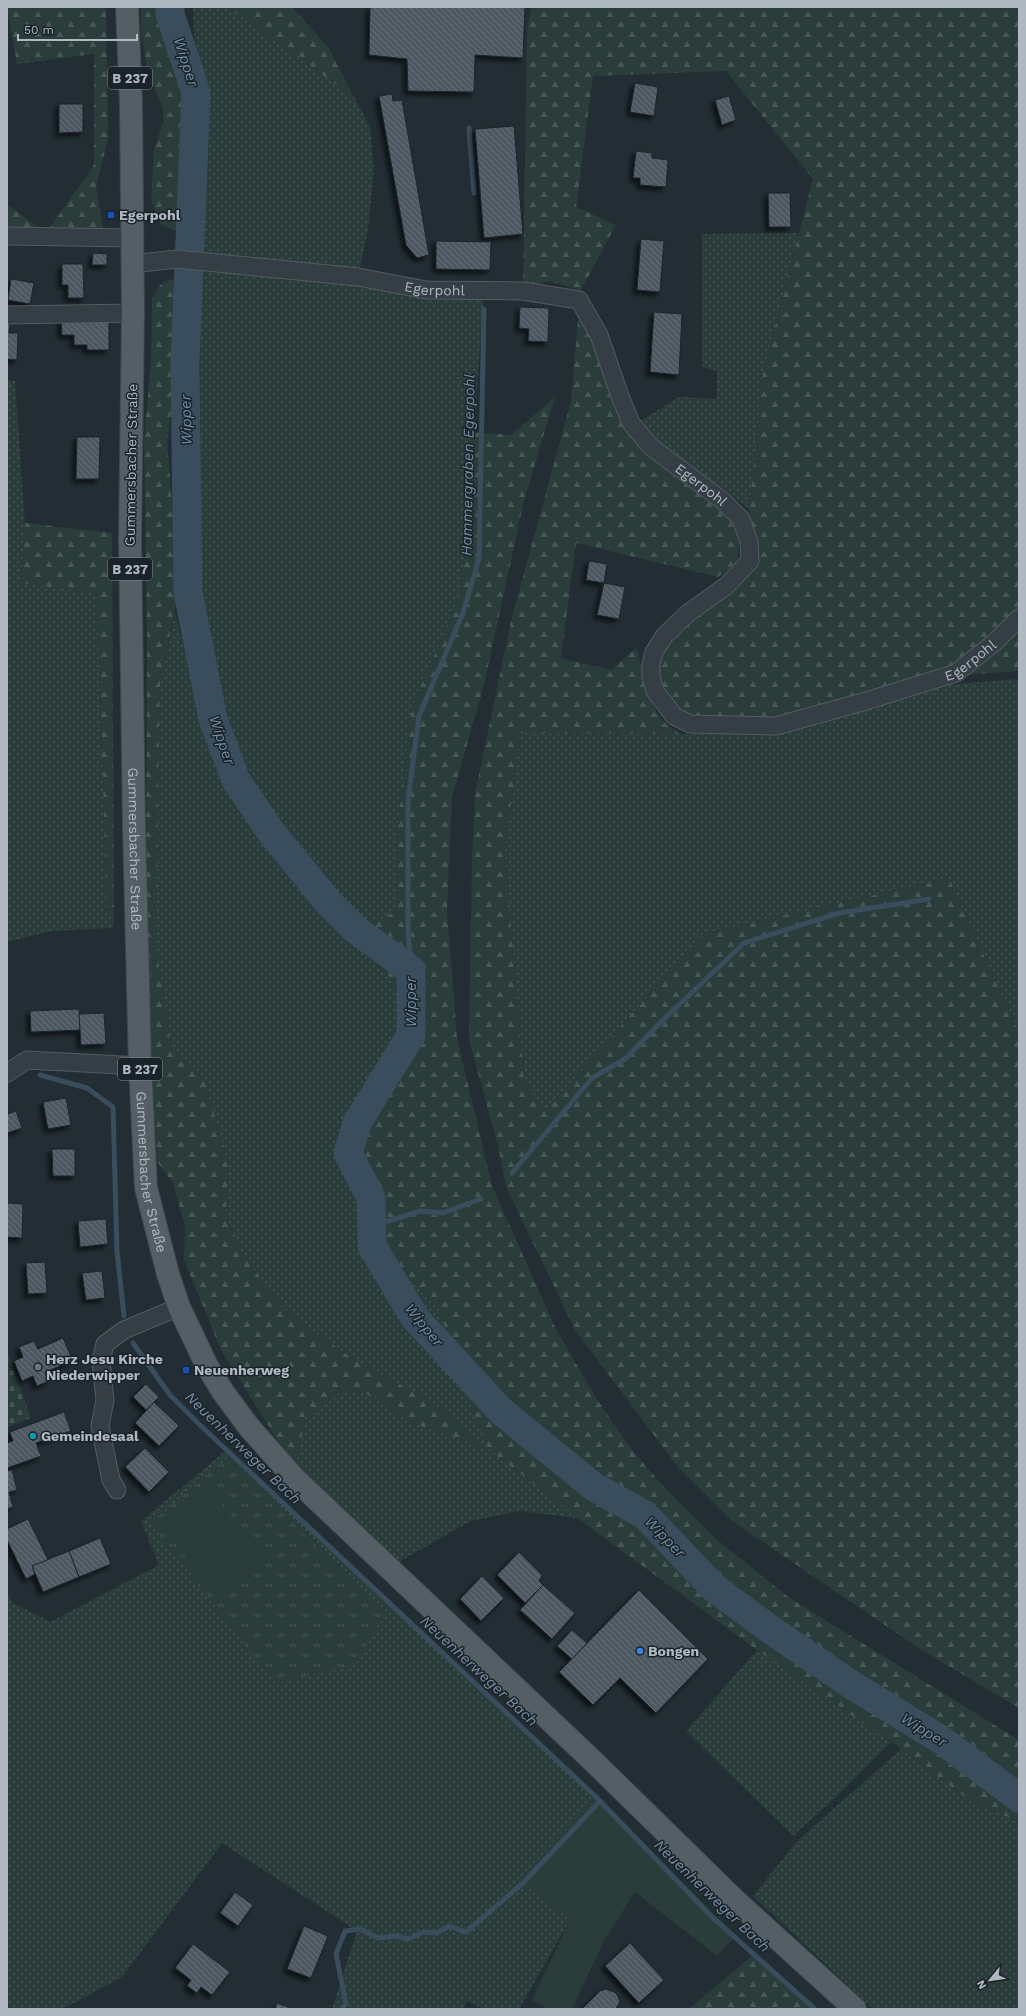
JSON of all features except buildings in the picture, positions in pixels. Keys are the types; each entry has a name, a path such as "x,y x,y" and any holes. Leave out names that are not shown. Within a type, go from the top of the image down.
{"main road":[{"name":"Gummersbacher Straße","path":"127,7 131,103 133,313 130,538 134,826 140,1066 146,1188 168,1274 179,1307 207,1366 223,1392 249,1427 294,1478 595,1763 737,1902 855,2009"}],"street":[{"path":"7,236 132,238"},
{"name":"Egerpohl","path":"132,264 177,259 358,277 426,290 523,291 579,300 599,335 631,423 650,446 723,501 741,519 749,542 750,561 726,586 687,614 665,635 654,652 651,664 651,677 655,691 674,716 690,724 776,726 866,701 956,673 995,642 1019,618"},
{"path":"7,315 133,313"},
{"path":"7,1074 27,1060 140,1066"},
{"path":"116,1490 111,1480 100,1426 105,1400 101,1361 105,1344 124,1330 179,1307"}],"green space":[{"path":"7,7 106,7 108,139 96,186 103,228 46,233 94,165 94,54 17,64"},
{"path":"141,7 166,7 164,32 186,90 186,227 178,231 161,225 151,200 154,149 164,120 162,106 148,75 141,31"},
{"path":"193,7 227,7 354,97 370,127 374,170 368,231 358,277 484,291 474,432 470,521 457,603 412,706 397,831 397,911 376,922 355,921 283,830 241,758 219,705 201,590 200,362 195,260 201,209"},
{"path":"227,7 292,7 329,48 354,97"},
{"path":"532,7 1019,7 1019,671 914,679 778,717 693,718 670,705 659,689 660,656 665,641 692,617 730,594 757,565 756,543 749,509 763,373 813,179 726,71 593,76 576,207 616,225 581,290 548,281 523,291 527,28"},
{"path":"7,204 46,233 7,231"},
{"path":"799,233 763,373 749,509 728,492 652,441 639,422 679,397 717,399 717,371 702,367 702,234"},
{"path":"170,279 179,284 179,358 167,441 179,589 160,685 156,944 172,1052 204,1077 228,1162 226,1215 242,1254 287,1312 350,1357 433,1402 488,1449 409,1422 362,1391 344,1390 305,1418 296,1465 276,1438 221,1350 184,1260 185,1227 173,1183 158,1163 149,1069 146,930 147,633 144,441 151,362 152,298 161,284"},
{"path":"585,319 614,402 732,524 739,543 738,561 718,577 576,543 561,658 611,670 637,647 646,686 653,706 665,723 682,734 520,733 505,852 524,1081 546,1111 702,934 949,878 1019,1033 1019,1708 920,1649 732,1521 677,1466 575,1330 506,1187 498,1146 469,1040 472,855 475,794 511,621 571,401 578,320"},
{"path":"7,380 15,381 25,523 21,582 97,594 107,916 114,917 113,928 52,931 7,942"},
{"path":"555,397 524,501 484,685 452,797 447,910 457,1038 492,1186 556,1329 596,1398 632,1450 663,1486 715,1538 788,1597 1019,1740 1019,1822 969,1800 901,1749 757,1650 577,1518 489,1450 457,1371 440,1312 368,1229 337,1136 392,1043 398,1011 394,983 381,965 389,942 355,921 376,922 397,910 397,831 412,706 457,603 470,521 474,432 511,435"},
{"path":"25,523 112,533 114,917 107,916 97,594 21,583"},
{"path":"175,613 203,722 235,791 272,847 347,933 381,965 394,983 398,1011 392,1043 337,1136 368,1229 440,1312 457,1371 490,1450 577,1518 519,1511 471,1521 399,1562 296,1465 305,1418 344,1390 362,1391 409,1422 488,1449 350,1357 287,1312 242,1254 226,1215 228,1162 172,1052 156,944 160,685"},
{"path":"1019,679 1019,1033 949,878 702,934 545,1112 524,1081 505,852 520,733 682,734 777,731 915,687"},
{"path":"7,1350 31,1418 7,1427"},
{"path":"228,1449 597,1797 519,1880 570,1920 519,2009 484,2009 467,2001 463,2009 332,2009 357,1931 222,1843 122,1977 63,2009 7,2009 7,1592 13,1603 50,1622 159,1565 141,1521"},
{"path":"228,1457 384,1615 356,1664 276,1684 150,1523"},
{"path":"208,1487 267,1562 220,1600 161,1525"},
{"path":"757,1650 891,1742 836,1797 793,1836 686,1731"},
{"path":"901,1749 969,1800 1019,1822 1019,2009 873,2009 753,1896 796,1842"},
{"path":"597,1797 736,1936 717,1956 635,1892 604,1941 572,2009 547,2009 532,2000 570,1920 518,1880"},
{"path":"754,1954 816,2009 690,2009 690,2008"}],"waterway":[{"name":"Wipper","path":"170,7 170,14 196,93 185,362 188,592 213,719 236,780 271,832 328,902 355,929 411,970 411,1035 357,1123 348,1153 371,1198 372,1246 415,1318 501,1411 594,1487 645,1515 714,1588 774,1632 852,1685 943,1741 1019,1798"},
{"name":"Hammergraben Egerpohl","path":"469,128 474,193"},
{"name":"Hammergraben Egerpohl","path":"411,970 408,930 408,800 419,716 463,613 479,558 484,309"},
{"path":"512,1173 592,1078 625,1059 665,1018 744,943 839,913 929,899"},
{"name":"Neuenherweger Bach","path":"40,1075 87,1088 113,1107 117,1251 124,1316"},
{"path":"372,1226 421,1211 443,1213 481,1199"},
{"name":"Neuenherweger Bach","path":"133,1343 170,1395 200,1425 597,1798 711,1916 815,2009"},
{"path":"342,2009 346,2004 336,1954 345,1931 360,1929 378,1938 397,1936 408,1939 424,1932 437,1933 449,1926 466,1932 523,1883 600,1801"}],"place":[{"name":"Egerpohl","path":"111,215"},
{"name":"Herz Jesu Kirche Niederwipper","path":"38,1367"},
{"name":"Neuenherweg","path":"186,1370"},
{"name":"Gemeindesaal","path":"33,1436"},
{"name":"Bongen","path":"640,1651"}]}
